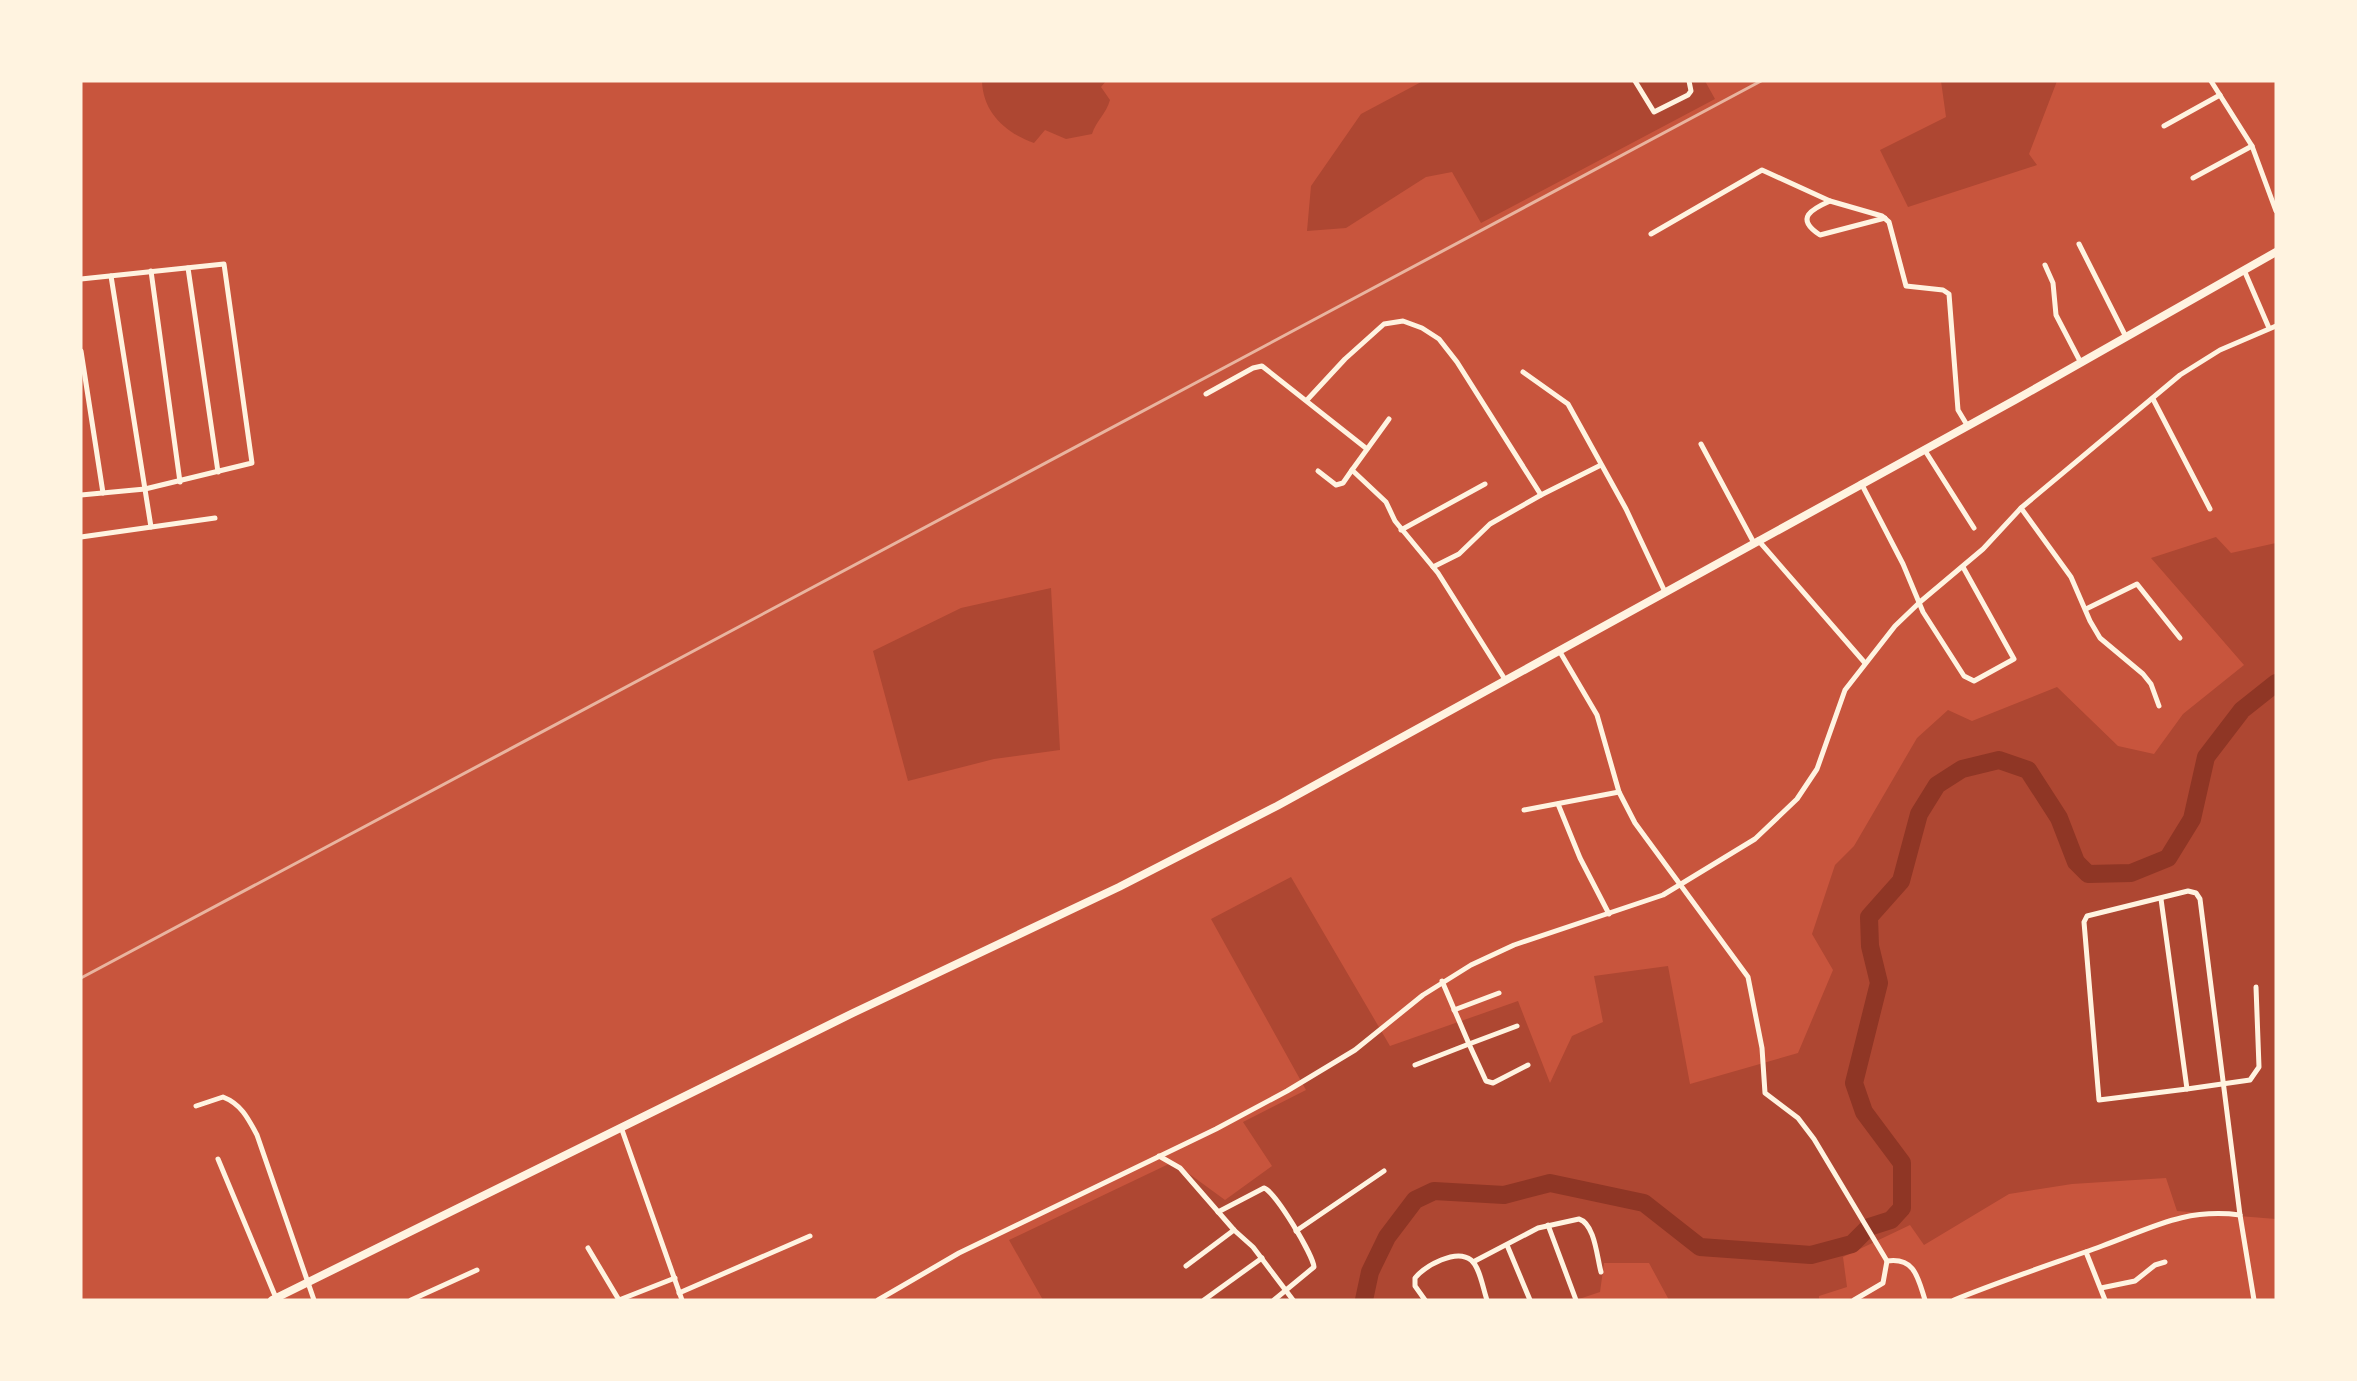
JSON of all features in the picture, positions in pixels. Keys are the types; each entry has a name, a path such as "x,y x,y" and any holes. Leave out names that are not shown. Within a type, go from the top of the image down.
{"main road":[{"path":"274,1299 621,1127 1119,887 1276,806 1560,652 2276,252"}],"street":[{"path":"1635,81 1654,112 1688,95 1691,91 1689,81"},
{"path":"2211,81 2252,146 2276,211"},
{"path":"2164,126 2220,95"},
{"path":"2193,178 2252,146"},
{"path":"1651,234 1762,170 1830,201 1885,218 1889,222 1906,286 1943,290 1949,294 1958,410 1967,425"},
{"path":"1830,201 1809,211 1807,215 1811,226 1820,235 1885,218"},
{"path":"2079,244 2126,337"},
{"path":"81,279 224,264 252,463 145,489 81,495"},
{"path":"2045,265 2053,283 2056,315 2081,363"},
{"path":"188,268 218,472"},
{"path":"878,1300 951,1257 1287,1091 1355,1050 1442,981 1514,945 1650,901 1755,839 1797,799 1817,769 1845,690 1865,663 1920,602 1962,567 2021,508 2181,375 2210,357 2273,327 2244,270"},
{"path":"151,271 180,482"},
{"path":"111,276 151,527"},
{"path":"1307,400 1345,358 1384,324 1403,321 1422,328 1438,339 1457,362 1541,495"},
{"path":"81,351 103,493"},
{"path":"1206,394 1253,368 1262,366 1367,449"},
{"path":"1523,372 1568,404 1626,509 1665,592"},
{"path":"2153,399 2210,508"},
{"path":"1318,471 1336,485 1343,483 1389,419"},
{"path":"1701,444 1756,541 1865,663"},
{"path":"1924,449 1974,528"},
{"path":"1433,567 1459,554 1490,524 1601,465"},
{"path":"1352,470 1386,502 1401,530 1433,567 1506,681"},
{"path":"1861,483 1923,612 1971,681 2011,663 2014,659 1962,567"},
{"path":"1401,530 1485,484"},
{"path":"2021,508 2071,577 2100,638 2131,662 2151,684 2158,706"},
{"path":"81,537 215,518"},
{"path":"2086,609 2137,584 2180,638"},
{"path":"1560,652 1596,715 1619,792 1650,846 1681,884 1748,977 1762,1048 1765,1093 1798,1118 1821,1149 1885,1258 1883,1283 1854,1300"},
{"path":"1524,810 1619,792"},
{"path":"1558,804 1580,858 1609,914"},
{"path":"2254,1300 2240,1215 2223,1084 2200,899 2196,893 2188,891 2086,916 2084,922 2097,1096 2103,1102 2187,1089 2223,1084 2250,1080 2257,1074 2259,1067 2256,987"},
{"path":"2161,899 2187,1089"},
{"path":"1442,981 1486,1081 1493,1083 1527,1065"},
{"path":"1455,1010 1498,993"},
{"path":"1415,1065 1517,1026"},
{"path":"196,1106 223,1097 234,1101 247,1114 257,1135 306,1284 314,1300"},
{"path":"621,1127 682,1300"},
{"path":"1159,1156 1180,1168 1234,1230 1262,1258 1293,1300"},
{"path":"218,1159 274,1299"},
{"path":"1296,1231 1384,1171"},
{"path":"1218,1212 1267,1188 1296,1231 1314,1267 1274,1300"},
{"path":"1954,1300 2024,1272 2086,1252 2180,1216 2202,1212 2240,1215"},
{"path":"1473,1262 1548,1225 1583,1220 1590,1229 1601,1272"},
{"path":"1548,1225 1576,1300"},
{"path":"1186,1266 1234,1230"},
{"path":"679,1293 810,1236"},
{"path":"1507,1245 1530,1300"},
{"path":"588,1248 619,1300 675,1278"},
{"path":"2086,1252 2105,1300"},
{"path":"1204,1300 1262,1258"},
{"path":"1425,1300 1414,1282 1417,1275 1444,1259 1467,1258 1473,1262 1487,1300"},
{"path":"1885,1258 1902,1260 1910,1265 1918,1278 1925,1300"},
{"path":"2101,1288 2135,1281 2155,1264 2165,1262"},
{"path":"412,1300 477,1270"}],"shaded area":[{"path":"982,81 1106,81 1101,87 1110,100 1092,134 1066,139 1045,130 1034,143 1014,134 998,120 987,103"},
{"path":"1423,81 1705,81 1715,99 1481,223 1452,172 1426,177 1346,228 1307,231 1311,186 1361,114"},
{"path":"1941,81 2057,81 2029,154 2037,165 1908,207 1880,150 1946,117"},
{"path":"2216,537 2231,553 2276,543 2276,1219 2177,1211 2166,1178 2072,1184 2009,1194 1924,1245 1910,1225 1843,1257 1847,1287 1819,1296 1819,1300 1669,1300 1649,1263 1604,1263 1600,1292 1576,1300 1043,1300 1009,1240 1173,1162 1225,1200 1272,1166 1243,1122 1306,1090 1211,919 1291,877 1390,1046 1518,1001 1550,1083 1572,1036 1603,1022 1594,976 1668,966 1690,1084 1798,1053 1833,970 1812,934 1835,865 1854,846 1917,738 1948,710 1972,721 2057,687 2118,746 2154,754 2183,714 2244,665 2151,558"},
{"path":"1051,588 1060,750 994,759 908,781 873,651 961,608"}],"waterway":[{"path":"1364,1300 1370,1272 1387,1237 1415,1200 1434,1191 1504,1195 1550,1183 1644,1203 1700,1247 1811,1255 1852,1244 1869,1227 1891,1220 1902,1208 1902,1163 1864,1112 1854,1083 1879,983 1870,946 1869,917 1901,881 1919,814 1937,785 1962,769 1999,760 2028,770 2059,818 2076,862 2088,874 2131,873 2168,858 2192,819 2206,757 2242,710 2276,683"}],"railway":[{"path":"81,978 1761,81"}]}
